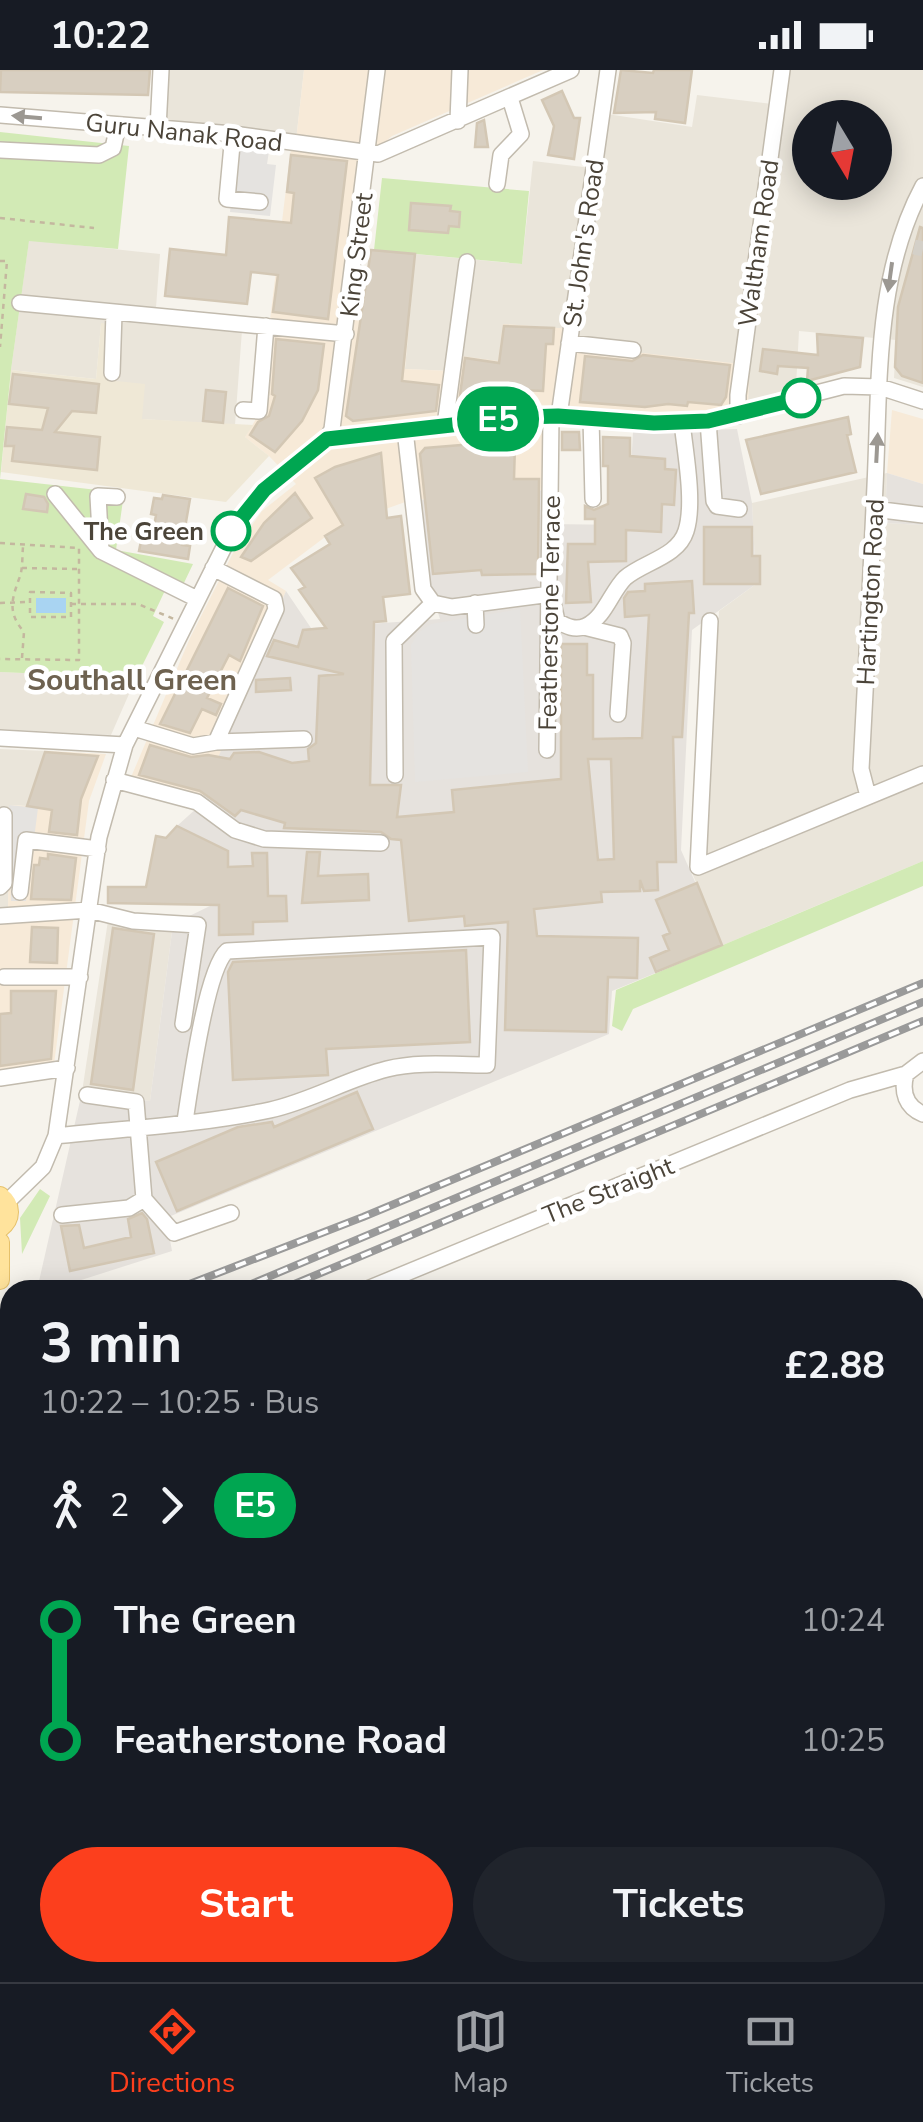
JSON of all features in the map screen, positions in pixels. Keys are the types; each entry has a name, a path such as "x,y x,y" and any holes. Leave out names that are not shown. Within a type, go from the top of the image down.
{"main road":[{"path":"0,1228 9,1218 4,1199"},
{"path":"0,1242 0,1280"}],"street":[{"path":"158,128 160,70"},
{"name":"King Street","path":"327,439 335,417 377,70"},
{"path":"458,121 460,70"},
{"path":"368,153 388,152 571,70"},
{"name":"St. John's Road","path":"555,416 608,70"},
{"name":"Waltham Road","path":"738,416 782,70"},
{"path":"497,184 501,155 521,134 510,98"},
{"name":"Guru Nanak Road","path":"0,115 233,134 368,153"},
{"path":"0,150 98,156 113,148 118,125"},
{"path":"233,134 227,199 260,202"},
{"name":"Hartington Road","path":"868,796 861,769 888,284 906,244 923,186"},
{"path":"445,424 467,262"},
{"path":"20,303 346,334"},
{"path":"112,373 114,313"},
{"path":"242,410 259,411 266,326"},
{"path":"569,343 633,350"},
{"path":"4,1199 43,1167 56,1136 98,849 126,745 235,524 264,490 327,439 445,424 555,416 708,421 844,386 880,388 923,401"},
{"name":"Featherstone Terrace","path":"548,750 555,416"},
{"path":"591,418 593,499"},
{"path":"708,421 714,501 724,509 739,509"},
{"path":"584,627 596,618 625,578 676,547 686,533 687,474 682,422"},
{"path":"405,430 423,589 433,603 452,607 551,594 557,621 569,628 584,627 620,636 624,643 618,714"},
{"path":"55,494 102,551 197,599"},
{"path":"102,551 98,496 116,497"},
{"path":"874,510 923,515"},
{"path":"213,568 274,600 276,609 216,742"},
{"path":"395,775 394,641 433,603"},
{"path":"475,603 476,626"},
{"path":"710,621 698,867 917,776"},
{"path":"134,728 193,746 304,739"},
{"path":"0,738 126,745"},
{"path":"114,780 197,802 236,830 264,839 380,843"},
{"path":"0,886 4,883 4,815"},
{"path":"20,892 26,840 98,849"},
{"path":"0,916 89,910 134,921 198,925 184,1024"},
{"path":"56,1136 140,1127 178,1122 272,1109 389,1068 486,1064 492,937 228,951 217,964 178,1122"},
{"path":"4,977 80,977"},
{"path":"906,1099 906,1074 923,1061"},
{"path":"0,1078 67,1068"},
{"name":"The Straight","path":"390,1280 850,1090 906,1074"},
{"path":"850,1090 906,1099 923,1114"},
{"path":"87,1095 136,1102 144,1199 174,1233 231,1213"},
{"path":"62,1215 129,1208 144,1199"}],"path":[{"path":"0,218 94,228"},
{"path":"0,260 8,261 0,347"},
{"path":"0,544 79,548 78,660 0,659"},
{"path":"22,660 24,632 14,619 12,602 22,568 23,545"},
{"path":"22,568 79,569"},
{"path":"30,592 71,592 71,604 71,618 30,618 30,592"},
{"path":"0,603 30,602"},
{"path":"71,604 138,604 184,624"}],"shaded area":[{"path":"168,70 304,70 296,140 164,121"},
{"path":"304,70 543,70 392,136 370,155 356,273 413,279 405,369 452,371 454,355 498,361 503,324 573,329 572,345 750,365 748,403 699,418 656,419 547,409 547,490 503,492 496,417 471,419 477,494 408,501 341,525 268,580 286,591 198,808 126,789 190,638 234,551 262,511 296,484 245,437 270,396 263,392 268,336"},
{"path":"777,70 923,70 923,387 894,378 896,340 799,331 796,386 748,403 749,365 498,362 454,355 452,371 405,369 415,254 522,264 533,161 600,169 607,114 692,127 697,95 772,104"},
{"path":"237,148 269,151 267,164 276,165 270,216 230,212"},
{"path":"29,240 160,254 155,321 242,330 235,425 142,419 116,381 120,325 101,324 96,379 11,370"},
{"path":"101,323 121,325 116,381 145,384 142,419 253,425 245,437 269,456 226,502 1,472 11,370 96,379"},
{"path":"892,410 923,419 923,484 887,473"},
{"path":"737,429 752,503 756,584 692,630 681,850 723,945 612,991 609,1034 166,1218 172,1251 81,1280 39,1280 82,1092 150,1101 173,924 212,905 224,893 222,867 228,866 228,851 177,826 198,807 286,591 311,628 440,619 430,587 418,500 547,490 547,524 628,525 633,432"},
{"path":"887,473 885,523 923,525 923,861 723,945 692,873 706,867 719,611 756,584 752,503"},
{"path":"887,473 923,484 923,525 885,523"},
{"path":"520,609 528,772 415,782 411,645 418,633 431,624"},
{"path":"0,672 136,678 111,735 0,729"},
{"path":"0,749 46,751 27,806 10,805 8,913 0,917"},
{"path":"46,751 106,754 89,801 54,1064 0,1069 0,917 8,912 9,805 27,806"},
{"path":"9,805 38,808 26,901 11,901"},
{"path":"109,914 173,924 150,1101 82,1092"}],"green space":[{"path":"0,132 129,146 118,249 29,241 0,479"},
{"path":"382,178 529,191 522,264 374,250","holes":["450,206 450,211 460,212 459,226 449,226 448,233 409,230"]},
{"path":"0,479 124,493 116,550 193,564 182,587 169,582 153,616 164,622 136,678 0,672"},
{"path":"923,861 923,886 633,1009 622,1031 612,1026 616,990"},
{"path":"40,1189 50,1196 22,1254 20,1218"}],"water":[{"path":"36,598 66,598 66,613 36,613"}],"building":[{"path":"1,70 150,70 148,95 0,92"},
{"path":"621,70 692,70 685,123 655,119 656,112 614,113"},
{"path":"562,91 574,118 580,118 574,159 548,155 554,126 542,100"},
{"path":"484,120 488,147 475,147 477,123"},
{"path":"291,155 347,161 328,319 273,312 278,275 251,272 247,304 165,296 170,249 226,255 229,217 291,223 294,193 287,192"},
{"path":"411,203 451,206 450,211 460,212 459,227 449,226 448,233 409,230"},
{"path":"920,227 923,383 902,376 895,367 898,307"},
{"path":"371,250 415,254 402,381 439,385 436,411 353,421 346,416"},
{"path":"504,326 554,328 553,344 546,344 543,391 496,389 494,407 458,410 465,358 499,363"},
{"path":"817,334 863,338 860,367 807,381 808,368 778,366 777,374 760,371 763,349 818,355"},
{"path":"276,339 324,344 318,390 302,421 275,452 250,435 258,422 269,416 275,396 272,394"},
{"path":"643,355 730,365 726,397 721,405 688,402 687,406 645,407 580,402 585,356 632,361"},
{"path":"13,374 99,384 96,413 72,411 55,432 100,437 97,470 12,461 14,446 5,446 7,427 42,430 48,408 9,404"},
{"path":"206,390 226,392 223,423 203,421"},
{"path":"848,417 851,434 847,435 856,472 761,494 746,440"},
{"path":"562,432 579,432 580,450 562,450"},
{"path":"603,437 630,438 630,456 665,459 665,469 676,470 674,505 662,504 661,532 626,530 626,561 588,562 591,602 566,603 568,544 595,544 595,519 585,519 585,506 594,510 608,504"},
{"path":"498,442 515,445 514,479 539,479 538,574 482,575 481,570 433,574 420,454 425,448"},
{"path":"381,453 387,518 401,516 410,594 383,597 386,621 374,622 370,785 401,785 397,817 454,812 452,790 561,779 561,644 587,644 587,675 593,675 593,739 642,738 649,615 625,617 624,598 628,592 645,591 645,584 692,581 694,613 689,613 682,737 673,737 676,862 657,862 658,890 644,891 640,880 640,891 601,892 602,902 534,909 537,936 638,938 637,978 608,977 606,1032 505,1030 508,922 465,926 464,916 409,921 401,840 381,832 284,828 285,823 241,810 235,816 200,791 139,775 150,745 191,757 230,759 234,753 259,752 292,763 309,761 308,749 316,743 319,676 344,674 267,656 274,640 298,647 303,630 326,628 299,590 305,587 291,568 330,544 325,536 343,525 315,478 335,467","holes":["588,759 611,759 614,859 598,860"]},
{"path":"295,493 312,518 251,561 241,557 264,523"},
{"path":"26,494 44,497 47,512 23,509"},
{"path":"163,495 190,499 182,545 190,546 188,559 139,551 142,536 152,538 154,498 162,499"},
{"path":"704,527 752,527 752,556 760,556 760,584 704,584"},
{"path":"228,588 263,606 240,661 229,655 207,698 221,704 216,715 202,709 190,733 160,724"},
{"path":"290,678 291,690 256,692 256,680"},
{"path":"45,752 98,756 81,799 77,835 49,832 52,810 27,806"},
{"path":"177,826 228,851 228,867 253,866 252,853 267,853 268,896 286,896 287,921 253,922 253,934 219,935 219,905 108,903 108,887 146,887 156,836 166,838"},
{"path":"307,852 320,852 318,876 368,874 369,900 302,903"},
{"path":"48,854 76,858 71,900 31,899 34,865 39,865 40,858 48,859"},
{"path":"697,883 722,945 656,972 650,958 669,950 663,936 670,933 656,900"},
{"path":"32,927 58,928 57,963 30,962"},
{"path":"113,928 154,934 133,1090 91,1084"},
{"path":"466,950 470,1042 326,1049 328,1075 233,1080 228,972 233,962"},
{"path":"11,991 56,991 51,1059 0,1066 0,1014 11,1013"},
{"path":"357,1092 373,1129 177,1211 156,1162 238,1127 272,1122 274,1127"},
{"path":"142,1213 147,1219 154,1253 70,1271 61,1226 79,1225 84,1248 131,1237 128,1219"}],"tunnel":[{"path":"914,247 923,249"}],"railway":[{"path":"200,1280 363,1217 923,983"},
{"path":"261,1280 923,1002"},
{"path":"304,1280 923,1021"}],"bus line":[{"name":"E5","path":"231,531 264,490 327,439 524,417 654,423 708,421 801,398"}],"place":[{"name":"The Green","path":"231,531"}],"district":[{"name":"Southall Green","path":"132,680"}]}
